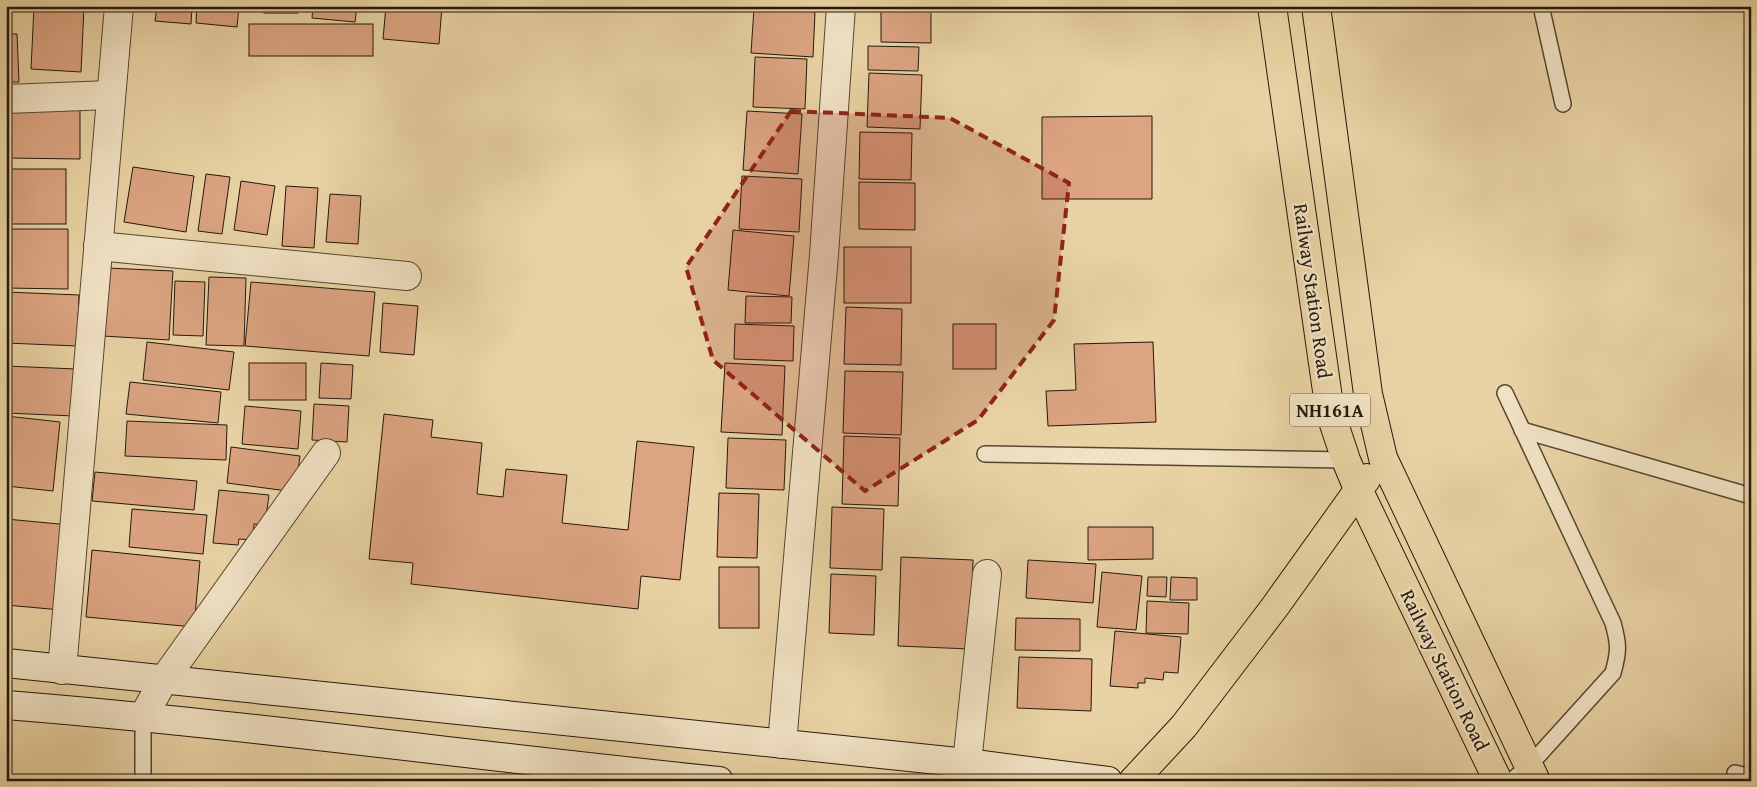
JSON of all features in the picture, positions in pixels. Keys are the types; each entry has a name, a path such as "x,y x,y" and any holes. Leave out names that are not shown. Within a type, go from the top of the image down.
{"highway":[{"name":"Railway Station Road","path":"1272,6 1330,412 1358,489 1498,781"},
{"name":"Railway Station Road","path":"1316,6 1368,394 1383,458 1525,776"},
{"path":"1133,781 1184,726 1274,608 1358,489 1383,458"}],"street":[{"path":"62,670 118,6"},
{"path":"782,744 824,255 841,6"},
{"path":"6,98 110,95"},
{"path":"98,246 408,276"},
{"path":"143,717 163,680 326,453"},
{"path":"967,763 987,574"},
{"path":"6,664 967,763 1108,781"},
{"path":"6,706 143,717 607,775 719,781"}],"lane":[{"path":"1541,6 1563,104"},
{"path":"1505,393 1613,623 1619,653 1613,673 1525,776"},
{"path":"1522,430 1751,496"},
{"path":"985,454 1346,460"},
{"path":"143,717 143,781"},
{"path":"1735,773 1751,777"}],"highlighted area":[{"path":"791,111 950,118 1069,183 1054,320 978,420 865,491 713,360 686,267"}],"building":[{"path":"34,6 84,7 81,72 31,69"},
{"path":"157,6 192,6 191,24 155,21"},
{"path":"197,6 239,6 237,27 196,23"},
{"path":"264,6 298,6 298,13 264,13"},
{"path":"313,6 357,6 355,22 312,18"},
{"path":"386,6 442,6 439,44 383,39"},
{"path":"778,6 815,6 814,9"},
{"path":"881,6 933,6 933,9 881,8"},
{"path":"754,8 815,12 813,57 751,53"},
{"path":"881,11 931,11 931,43 881,42"},
{"path":"249,24 373,24 373,56 249,56"},
{"path":"6,34 17,34 19,82 6,82"},
{"path":"868,46 919,47 918,71 868,70"},
{"path":"755,57 807,59 805,109 753,107"},
{"path":"869,73 922,75 920,129 867,127"},
{"path":"6,108 80,109 80,159 6,158"},
{"path":"747,111 802,114 798,174 743,170"},
{"path":"1152,116 1152,199 1042,199 1042,117"},
{"path":"860,132 912,133 911,180 859,179"},
{"path":"133,167 194,176 186,232 124,222"},
{"path":"6,169 66,169 66,224 6,224"},
{"path":"206,174 230,177 222,234 198,231"},
{"path":"742,176 802,179 799,232 739,229"},
{"path":"241,181 275,186 267,235 234,230"},
{"path":"859,182 915,183 915,230 859,229"},
{"path":"286,186 318,188 314,248 282,246"},
{"path":"330,194 361,196 358,244 326,242"},
{"path":"6,229 68,229 68,289 6,288"},
{"path":"733,230 794,236 789,296 728,290"},
{"path":"844,247 911,247 911,303 844,303"},
{"path":"107,268 173,271 169,340 103,336"},
{"path":"209,277 246,278 244,346 206,345"},
{"path":"175,281 205,282 203,336 173,335"},
{"path":"251,282 375,292 369,356 245,346"},
{"path":"6,292 79,295 77,346 6,343"},
{"path":"746,296 792,297 791,323 745,323"},
{"path":"383,303 418,306 414,355 380,352"},
{"path":"846,307 902,309 901,365 844,364"},
{"path":"735,324 794,326 793,361 734,359"},
{"path":"953,324 996,324 996,369 953,369"},
{"path":"147,342 234,352 229,390 143,380"},
{"path":"1153,342 1156,422 1048,426 1046,391 1076,390 1074,344"},
{"path":"249,363 306,363 306,400 249,400"},
{"path":"321,363 353,365 351,399 319,398"},
{"path":"725,363 785,366 782,435 721,432"},
{"path":"6,366 76,369 74,416 6,413"},
{"path":"845,371 903,372 901,435 843,433"},
{"path":"130,382 221,392 218,423 126,414"},
{"path":"314,404 349,406 347,442 312,440"},
{"path":"245,406 301,411 298,449 242,444"},
{"path":"384,414 433,420 431,437 482,443 477,494 503,497 506,469 567,475 562,523 628,530 637,441 694,447 680,580 641,576 638,609 411,584 413,563 369,559"},
{"path":"6,416 60,422 53,491 6,486"},
{"path":"127,421 227,425 226,460 125,456"},
{"path":"844,436 900,438 898,506 842,504"},
{"path":"728,438 786,440 784,490 726,488"},
{"path":"231,447 300,456 295,492 227,483"},
{"path":"95,472 197,481 194,510 92,501"},
{"path":"219,490 269,495 265,525 254,524 253,540 239,539 238,545 213,543"},
{"path":"719,493 759,494 757,558 717,557"},
{"path":"832,507 884,509 882,570 830,568"},
{"path":"132,509 207,515 203,554 129,547"},
{"path":"6,519 70,525 61,610 6,605"},
{"path":"1088,527 1153,527 1153,559 1088,560"},
{"path":"92,550 200,561 194,627 86,617"},
{"path":"901,557 973,560 970,649 898,646"},
{"path":"1028,560 1096,564 1093,603 1026,598"},
{"path":"719,567 759,567 759,628 719,628"},
{"path":"1102,572 1142,576 1136,630 1097,627"},
{"path":"831,574 876,576 874,635 829,633"},
{"path":"1148,577 1167,577 1166,597 1147,596"},
{"path":"1171,577 1197,578 1197,600 1170,600"},
{"path":"1147,601 1189,603 1188,634 1146,633"},
{"path":"1016,618 1080,619 1080,651 1015,650"},
{"path":"1115,631 1181,637 1178,673 1164,672 1163,680 1145,678 1145,683 1138,683 1138,688 1110,686"},
{"path":"1019,657 1092,659 1091,711 1017,708"}]}
